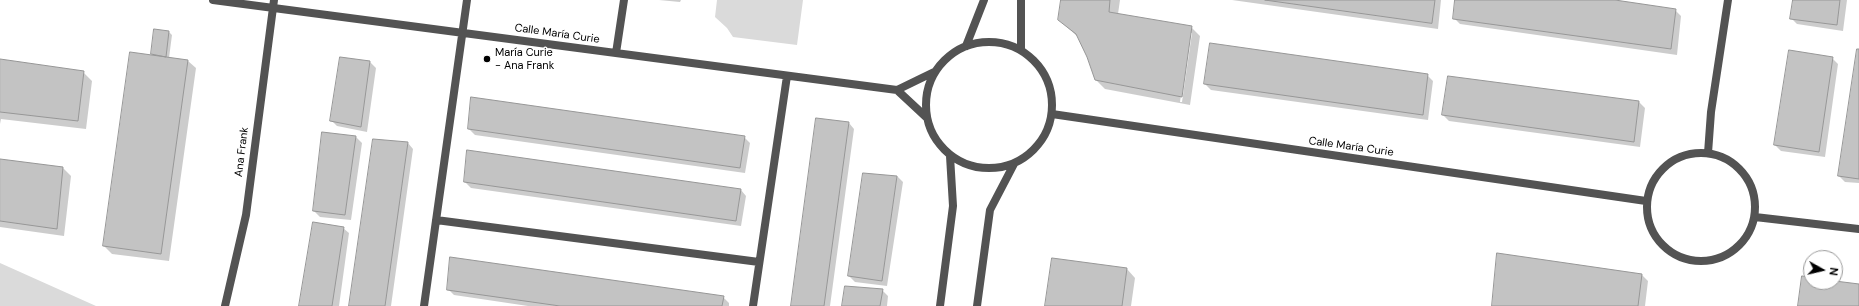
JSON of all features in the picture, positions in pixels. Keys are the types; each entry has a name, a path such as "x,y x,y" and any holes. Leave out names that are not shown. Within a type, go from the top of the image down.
{"street":[{"name":"Calle María Curie","path":"214,0 273,4 462,33 897,90"},
{"path":"424,306 467,0"},
{"path":"616,53 624,0"},
{"path":"966,46 984,0"},
{"path":"1021,0 1021,50"},
{"path":"1708,152 1711,112 1728,0"},
{"name":"Ana Frank","path":"225,306 246,215 273,4"},
{"path":"986,41 1003,43 1021,50 1036,62 1046,77 1052,98 1052,114 1045,136 1036,148 1026,157 1014,164 1000,168 979,168 964,164 950,156 935,140 926,117 926,94 934,72 946,58 958,49 966,46 986,41"},
{"path":"926,117 897,90 934,72"},
{"path":"753,306 786,76"},
{"name":"Calle María Curie","path":"1052,114 1646,201"},
{"path":"1708,152 1725,158 1740,168 1751,184 1755,198 1755,217 1745,238 1732,252 1716,259 1697,261 1673,253 1659,241 1650,225 1646,201 1655,178 1671,162 1689,154 1708,152"},
{"path":"940,306 953,206 950,156"},
{"path":"977,306 990,210 1014,164"},
{"path":"1755,217 1859,229"},
{"path":"436,220 759,262"}],"shaded area":[{"path":"717,0 803,0 797,45 733,37 727,28 715,17"},
{"path":"0,263 96,306 0,306"}],"building":[{"path":"1061,0 1110,0 1109,12 1192,26 1182,97 1095,80 1087,57 1076,34 1058,20"},
{"path":"1265,0 1435,0 1432,23"},
{"path":"1455,0 1615,0 1676,9 1671,49 1453,19"},
{"path":"1793,0 1840,0 1837,25 1790,19"},
{"path":"154,29 169,31 166,57 151,54"},
{"path":"1210,43 1428,74 1423,115 1204,84"},
{"path":"1857,49 1859,49 1859,179 1838,176"},
{"path":"1789,50 1833,57 1819,152 1774,145"},
{"path":"130,52 188,60 161,254 103,246"},
{"path":"340,57 370,61 361,127 330,121"},
{"path":"0,59 84,71 78,121 0,112"},
{"path":"1448,76 1639,101 1634,142 1442,115"},
{"path":"471,97 745,136 740,168 468,129"},
{"path":"816,118 849,122 824,306 791,306"},
{"path":"322,132 356,136 345,215 313,211"},
{"path":"373,139 408,142 385,306 349,306"},
{"path":"467,150 741,189 736,221 464,182"},
{"path":"0,159 63,167 57,229 0,221"},
{"path":"863,173 897,176 882,281 848,276"},
{"path":"313,222 344,227 332,306 299,306"},
{"path":"1497,253 1642,274 1638,306 1492,306"},
{"path":"450,257 724,296 722,306 560,306 447,290"},
{"path":"1052,258 1127,268 1122,306 1045,306"},
{"path":"1802,276 1803,290 1843,290 1843,282 1859,284 1859,306 1798,306"},
{"path":"845,286 883,289 880,306 842,306"}],"place":[{"name":"María Curie - Ana Frank","path":"487,59"}]}
